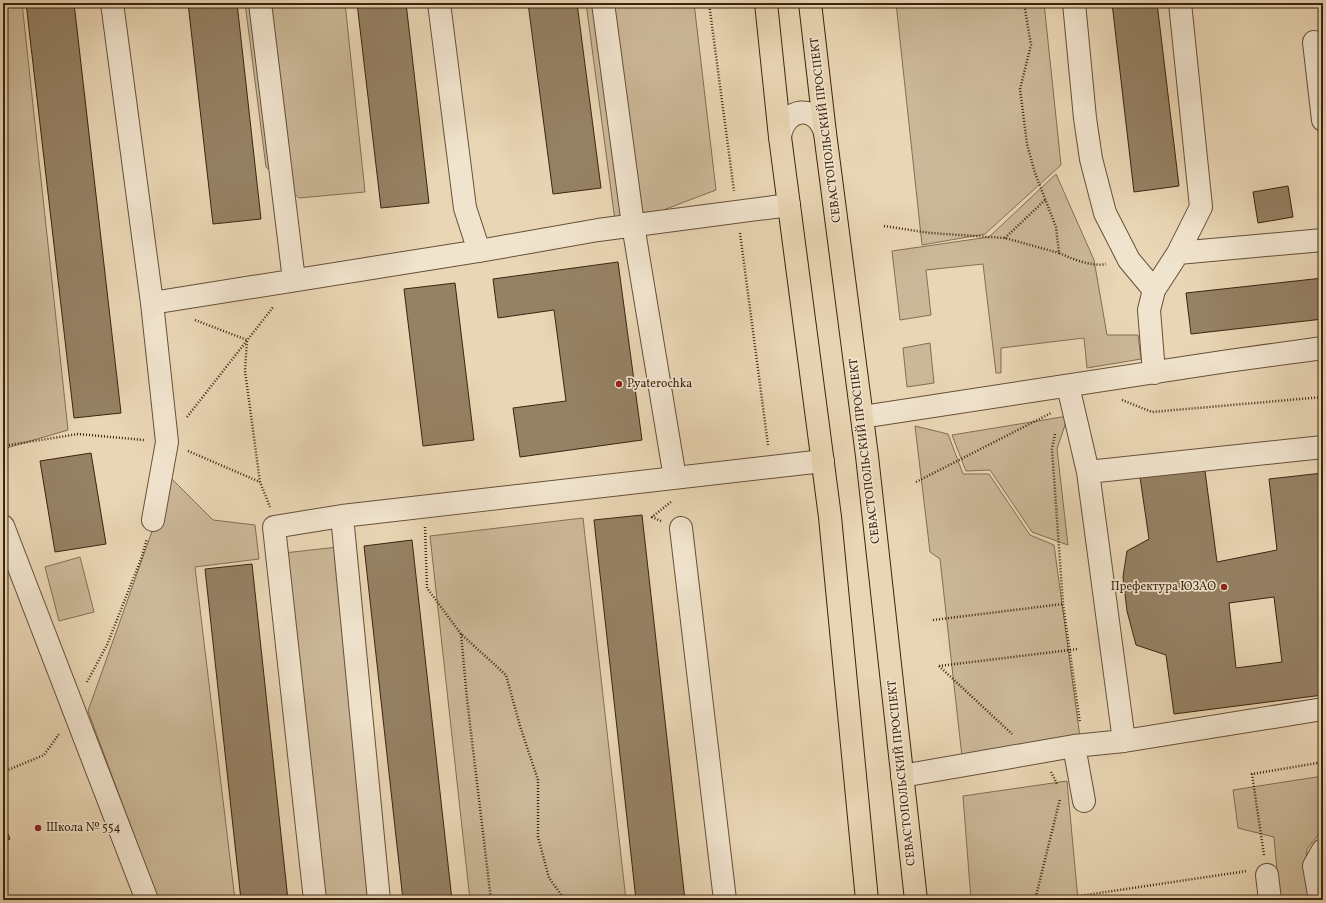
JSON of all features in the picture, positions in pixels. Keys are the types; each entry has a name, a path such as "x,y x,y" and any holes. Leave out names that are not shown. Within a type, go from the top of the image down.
{"main road":[{"path":"766,3 780,138 830,517 867,900"},
{"name":"СЕВАСТОПОЛЬСКИЙ ПРОСПЕКТ","path":"810,3 825,133 862,417 916,900"}],"street":[{"path":"112,3 152,303 167,442 153,520"},
{"path":"260,3 294,280"},
{"path":"439,3 465,208 479,251"},
{"path":"602,3 633,225 675,478"},
{"path":"1074,3 1091,159 1105,213 1129,260 1154,290"},
{"path":"1154,373 1149,310 1154,290 1178,253 1201,207 1180,3"},
{"path":"1314,42 1323,120"},
{"path":"780,138 781,129 785,121 792,115 800,113 809,114 817,118 823,125 825,133"},
{"path":"152,303 479,251 598,230 789,205"},
{"path":"1178,253 1323,240"},
{"path":"862,417 1323,348"},
{"path":"1068,386 1088,472 1124,741"},
{"path":"1088,472 1323,447"},
{"path":"315,900 274,527 342,516 823,461"},
{"path":"342,516 379,900"},
{"path":"3,526 147,900"},
{"path":"682,528 725,900"},
{"path":"902,776 1079,746 1124,741 1323,709"},
{"path":"1079,746 1084,801"},
{"path":"1320,900 1314,866 1323,850"},
{"path":"1261,869 1270,900"}],"path":[{"path":"1024,3 1031,45 1020,89 1027,144 1035,173 1056,227 1059,253"},
{"path":"1005,238 1046,200"},
{"path":"884,226 930,233 1005,238 1099,266"},
{"path":"167,442 294,280"},
{"path":"189,317 247,340"},
{"path":"247,340 245,371 260,482 272,512 274,527"},
{"path":"1116,398 1152,412 1323,397"},
{"path":"916,482 1054,412"},
{"path":"1057,429 1052,449 1064,604 1079,746"},
{"path":"3,446 78,434 167,442 260,482"},
{"path":"666,500 672,501 652,517 682,528"},
{"path":"424,507 427,588 461,634 506,675 520,726 538,780 538,837 549,878 565,900"},
{"path":"3,772 44,755 60,734 107,645 141,559 153,520"},
{"path":"933,620 1064,604"},
{"path":"461,634 467,699 491,900"},
{"path":"939,666 1078,649"},
{"path":"1052,900 1261,869 1252,774 1323,762"},
{"path":"1035,900 1049,843"}],"shaded area":[{"path":"3,3 22,3 68,430 3,449"},
{"path":"245,3 345,3 365,192 299,198 266,167"},
{"path":"586,3 694,3 716,190 616,228"},
{"path":"896,3 1044,3 1061,165 985,234 922,245"},
{"path":"1056,174 1094,260 1107,335 1138,335 1141,359 1087,368 1084,338 1001,348 1001,373 996,373 983,264 926,270 931,315 900,320 892,251 989,237"},
{"path":"930,343 934,383 907,387 903,348"},
{"path":"1068,416 1057,449 1068,545 1032,532 990,470 966,471 952,435"},
{"path":"915,426 948,434 963,474 989,474 1030,535 1054,545 1080,737 962,757 940,559 930,552"},
{"path":"171,478 213,520 255,525 259,559 195,567 235,900 158,900 88,711"},
{"path":"583,518 626,900 470,900 430,536"},
{"path":"338,547 376,900 322,900 284,553"},
{"path":"80,557 94,612 59,621 45,567"},
{"path":"1323,776 1323,829 1307,849 1305,872 1313,893 1309,900 1283,900 1279,892 1274,837 1238,828 1233,790"},
{"path":"1067,781 1078,900 971,900 963,796"}],"building":[{"path":"26,3 74,3 121,413 74,418"},
{"path":"188,3 237,3 261,219 213,224"},
{"path":"357,3 406,3 429,203 381,208"},
{"path":"528,3 577,3 601,188 553,194"},
{"path":"1112,3 1157,3 1179,186 1134,192"},
{"path":"1318,3 1323,3 1323,49"},
{"path":"1288,186 1293,217 1258,223 1253,192"},
{"path":"618,262 642,440 520,457 513,408 566,401 554,310 498,318 493,279"},
{"path":"1323,278 1323,319 1191,334 1186,293"},
{"path":"455,283 474,440 423,446 404,289"},
{"path":"91,453 106,544 55,552 40,461"},
{"name":"Префектура ЮЗАО","path":"1205,471 1217,562 1277,550 1269,479 1323,473 1323,695 1174,714 1166,655 1136,645 1127,611 1123,577 1127,551 1149,539 1140,477","holes":["1274,597 1282,662 1236,668 1229,603"]},
{"path":"642,515 685,900 636,900 594,520"},
{"path":"412,540 452,900 403,900 364,546"},
{"path":"252,564 288,900 241,900 205,569"},
{"path":"3,822 10,839 3,842"}],"place":[{"name":"Pyaterochka","path":"619,384"},
{"name":"Префектура ЮЗАО","path":"1224,587"},
{"name":"Школа № 554","path":"38,828"}]}
